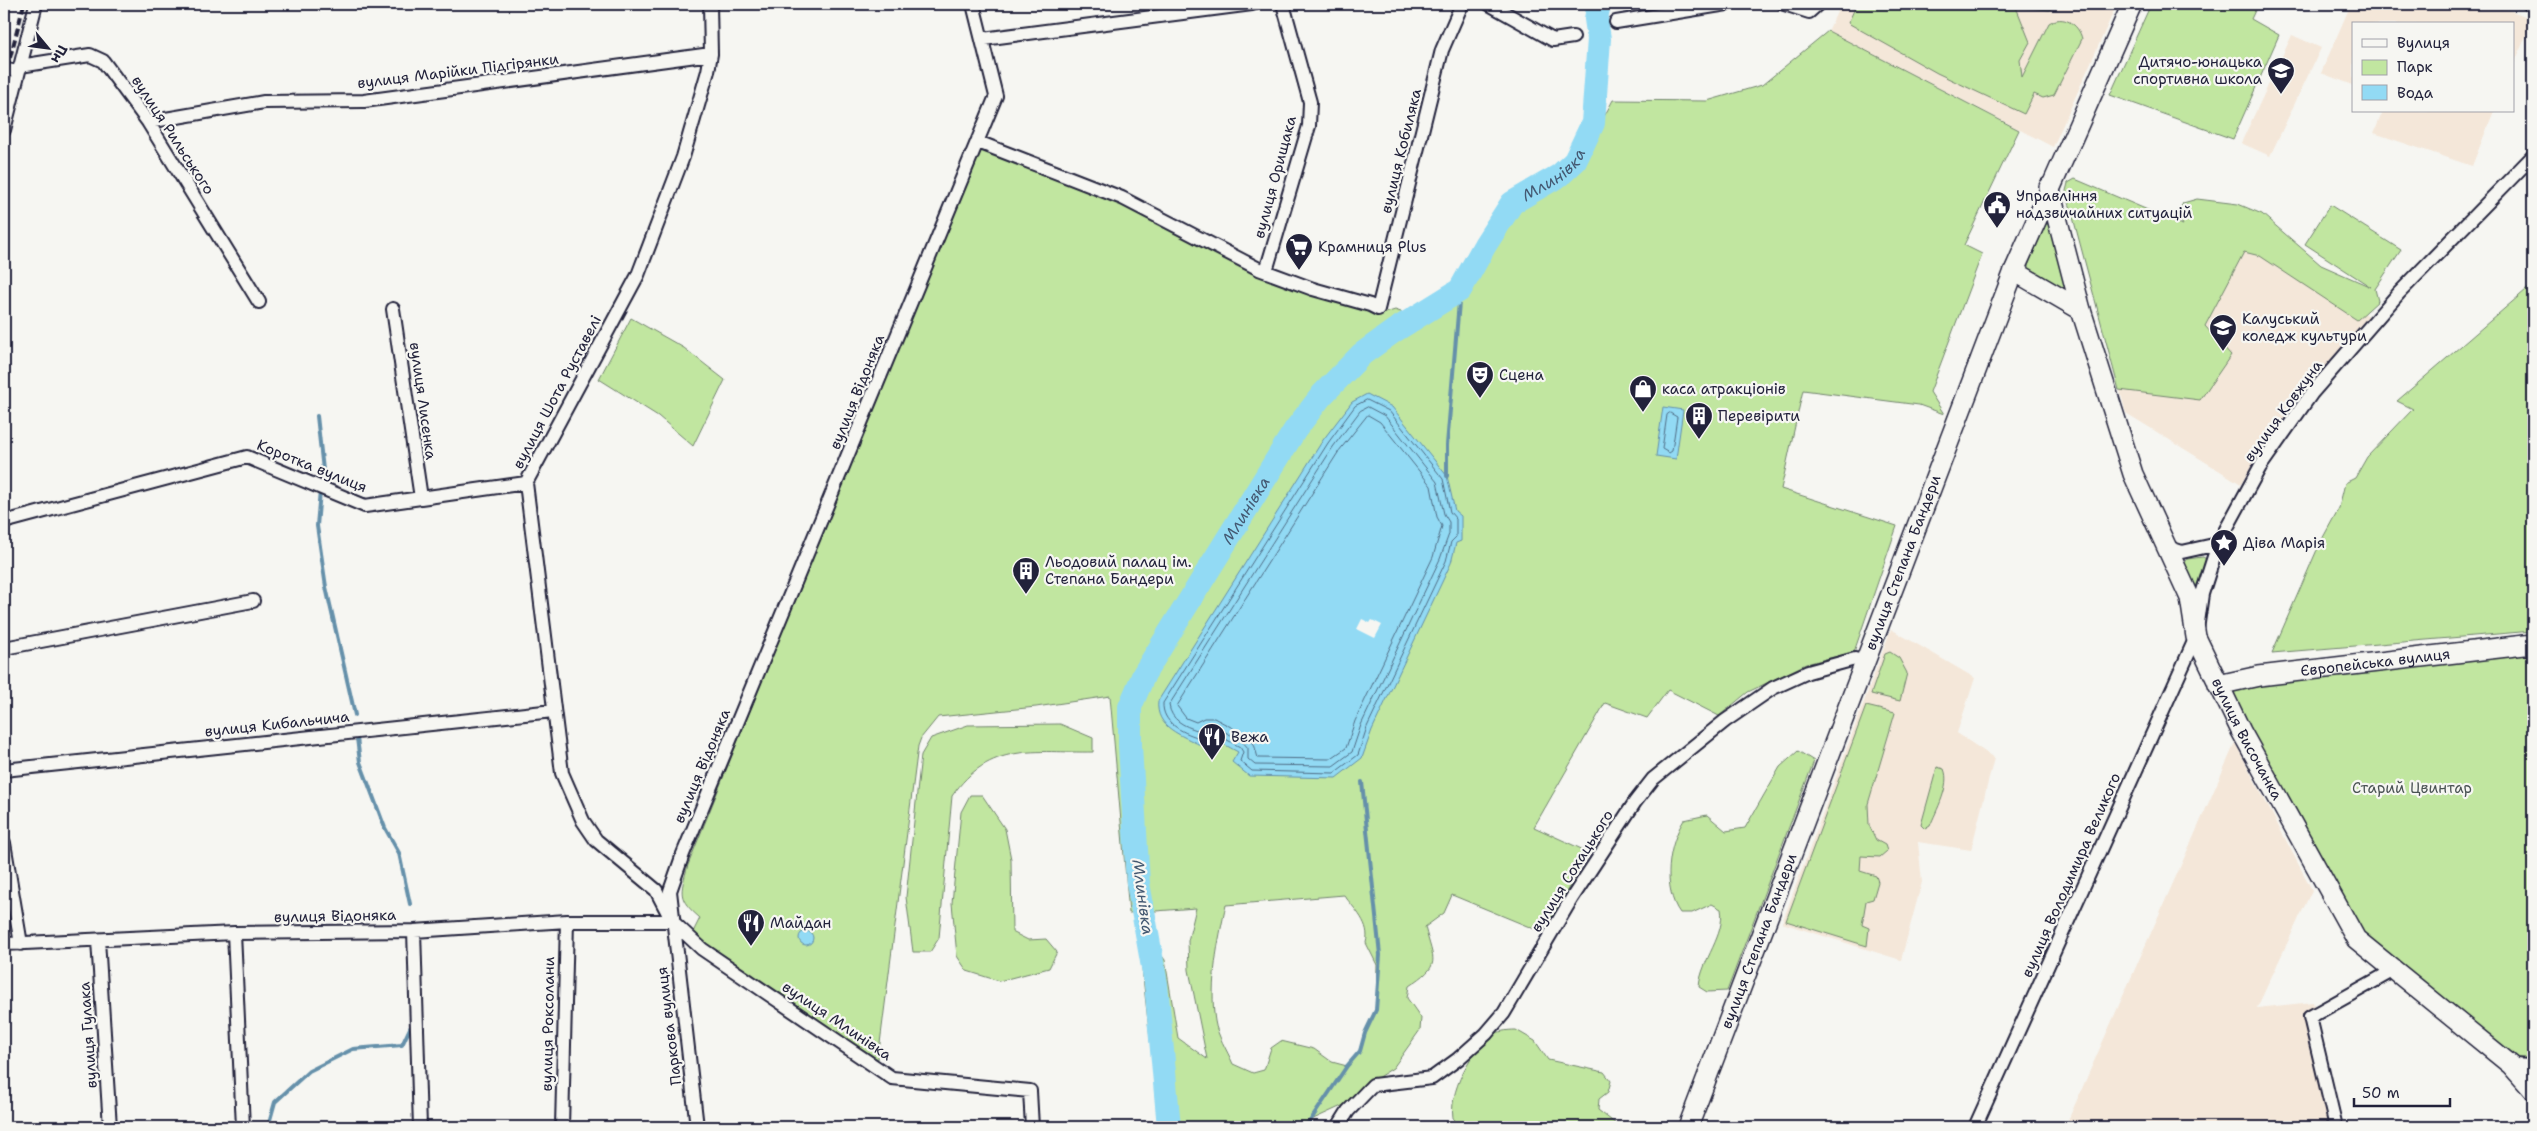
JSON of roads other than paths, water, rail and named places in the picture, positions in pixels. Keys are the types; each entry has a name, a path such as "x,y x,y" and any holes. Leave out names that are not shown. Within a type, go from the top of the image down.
{"street":[{"path":"4,130 36,4"},
{"name":"вулиця Шота Руставелі","path":"672,921 656,890 596,840 583,821 562,773 526,483 638,276 683,157 711,54 710,4"},
{"name":"вулиця Відоняка","path":"4,944 234,933 414,931 567,921 672,921 670,891 683,854 996,96 974,4"},
{"path":"983,39 1252,4"},
{"name":"вулиця Орищака","path":"1266,271 1309,126 1310,102 1283,4"},
{"name":"вулиця Кобиляка","path":"1266,271 1313,288 1370,304 1378,309 1442,50 1462,4"},
{"path":"1489,4 1553,40 1573,37"},
{"path":"1616,22 1727,4"},
{"path":"1784,4 1813,8"},
{"name":"вулиця Степана Бандери","path":"1688,1127 2014,270 2049,187 2132,4"},
{"path":"2529,4 2533,5"},
{"name":"вулиця Марійки Підгірянки","path":"148,122 264,102 364,100 711,54"},
{"name":"вулиця Рильського","path":"19,69 90,56 103,61 148,122 258,302"},
{"path":"4,69 19,69"},
{"path":"978,142 1122,198 1266,271"},
{"name":"вулиця Ковжуна","path":"2196,637 2202,594 2218,544 2260,467 2312,393 2399,293 2533,156"},
{"name":"вулиця Височанка","path":"2049,187 2081,310 2133,474 2164,546 2190,598 2196,637 2218,685 2356,939 2511,1065 2533,1090"},
{"path":"2014,270 2081,310"},
{"name":"вулиця Лисенка","path":"393,309 421,498"},
{"name":"Коротка вулиця","path":"4,522 247,457 365,506 526,483"},
{"path":"2164,546 2182,552 2218,544"},
{"path":"4,648 254,601"},
{"name":"вулиця Володимира Великого","path":"1975,1127 2196,637"},
{"name":"Європейська вулиця","path":"2218,685 2259,676 2533,644"},
{"name":"вулиця Сохацького","path":"1338,1127 1348,1111 1373,1085 1432,1078 1458,1059 1489,1030 1504,1013 1572,898 1621,822 1653,779 1718,727 1773,688 1808,672 1855,660 1864,662"},
{"name":"вулиця Кибальчича","path":"4,770 553,711"},
{"path":"4,843 22,944"},
{"name":"вулиця Роксолани","path":"562,1127 567,921"},
{"name":"Паркова вулиця","path":"672,921 697,1127"},
{"name":"вулиця Млинівка","path":"672,921 702,949 892,1078 1030,1091 1032,1127"},
{"path":"414,931 420,1127"},
{"path":"234,933 243,1127"},
{"name":"вулиця Гулака","path":"98,940 110,1127"},
{"path":"2336,1127 2310,1017 2394,970"},
{"path":"2511,1065 2533,1066"}],"water":[{"path":"1367,394 1392,407 1447,476 1455,511 1461,516 1461,541 1456,543 1451,563 1372,730 1362,758 1336,778 1249,776 1232,762 1238,752 1209,736 1200,745 1171,729 1161,718 1158,710 1158,701 1323,440 1352,402"},
{"path":"1663,407 1683,410 1676,459 1656,456"},
{"path":"803,931 809,931 813,938 809,945 803,945 799,941 799,935"}],"waterway":[{"name":"Млинівка","path":"1169,1127 1156,984 1138,883 1130,745 1130,707 1144,674 1295,430 1322,395 1362,354 1394,331 1460,290 1485,245 1512,203 1560,175 1575,161 1593,123 1599,39 1596,19 1599,4"},
{"path":"1447,476 1447,445 1460,290"},
{"path":"317,416 323,470"},
{"path":"320,491 317,526 326,587 355,715"},
{"path":"357,738 360,762 385,828 399,853 410,904"},
{"path":"1306,1127 1347,1066 1360,1051 1365,1033 1376,1010 1380,955 1362,782"},
{"path":"268,1127 275,1102 309,1071 353,1049 402,1045 411,1026"}],"railway":[{"path":"4,81 24,4"}],"place":[{"name":"Дитячо-юнацька спортивна школа","path":"2281,95"},
{"name":"Управління надзвичайних ситуацій","path":"1997,229"},
{"name":"Крамниця Plus","path":"1299,271"},
{"name":"Калуський коледж культури","path":"2223,352"},
{"name":"Сцена","path":"1480,399"},
{"name":"каса атракціонів","path":"1643,413"},
{"name":"Перевірити","path":"1699,440"},
{"name":"Діва Марія","path":"2224,567"},
{"name":"Льодовий палац ім. Степана Бандери","path":"1026,595"},
{"name":"Вежа","path":"1212,761"},
{"name":"Майдан","path":"751,947"}],"park label":[{"name":"Старий Цвинтар","path":"2412,788"}]}
